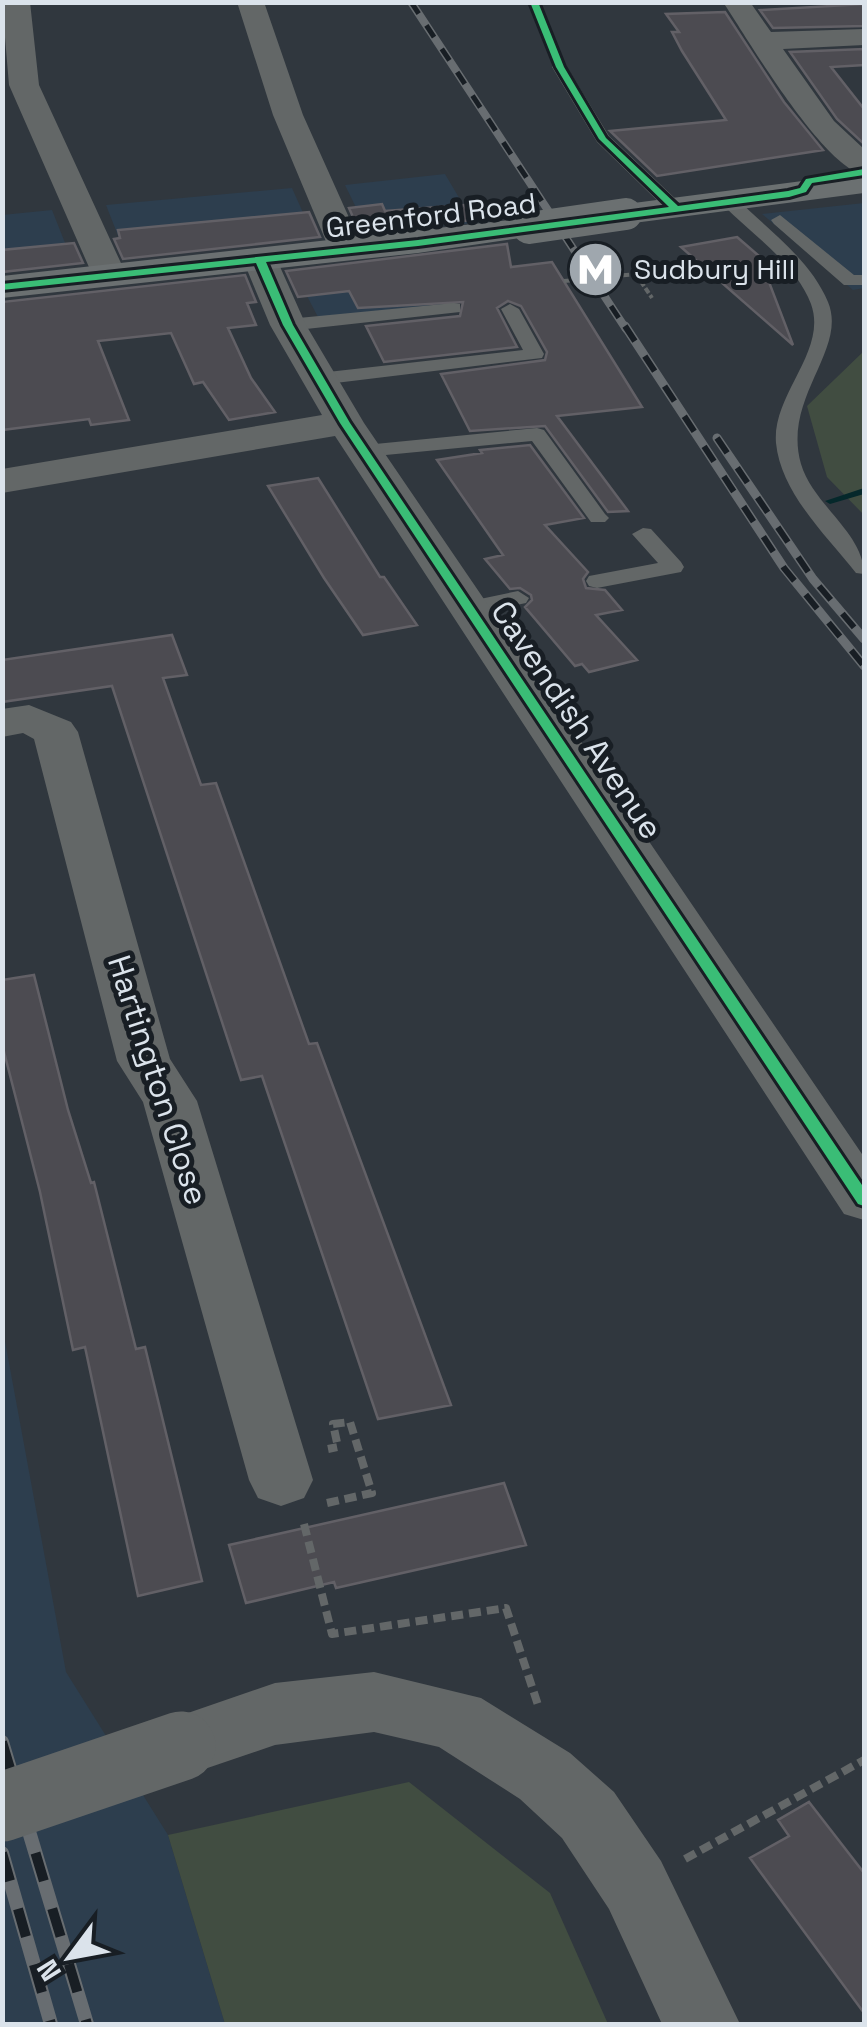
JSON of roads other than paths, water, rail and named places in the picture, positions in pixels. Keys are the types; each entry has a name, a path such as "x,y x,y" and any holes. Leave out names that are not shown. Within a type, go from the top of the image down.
{"main road":[{"name":"Greenford Road","path":"2,287 347,251 864,183"}],"street":[{"path":"16,2 24,84 109,274"},
{"path":"250,2 288,116 347,251"},
{"path":"736,2 823,127 864,166"},
{"path":"764,41 864,37"},
{"name":"Cavendish Avenue","path":"260,260 288,325 355,437 864,1200"},
{"path":"2,481 122,464 215,444 355,437"},
{"name":"Hartington Close","path":"2,723 28,719 55,732 144,1061 170,1101 293,1489"},
{"path":"2,1807 275,1714 374,1702 456,1720 545,1776 588,1815 635,1886 701,2024"}],"lane":[{"path":"560,67 603,139 675,208"},
{"path":"730,202 803,277 823,309 821,338 788,403 785,435 792,467 810,500 864,568"},
{"path":"780,220 850,281 864,280"},
{"path":"288,325 454,308"},
{"path":"319,379 535,354 510,310"},
{"path":"355,437 537,434 598,518"},
{"path":"597,581 673,567 643,534"},
{"path":"469,608 518,598"}],"waterway":[{"path":"830,501 864,491"}],"railway":[{"path":"411,2 626,329"},
{"path":"625,326 784,568 864,666"},
{"path":"717,438 813,579 864,639"},
{"path":"2,1742 87,2024"},
{"path":"2,1853 51,2024"}],"place":[{"name":"Sudbury Hill","path":"595,269"}]}
